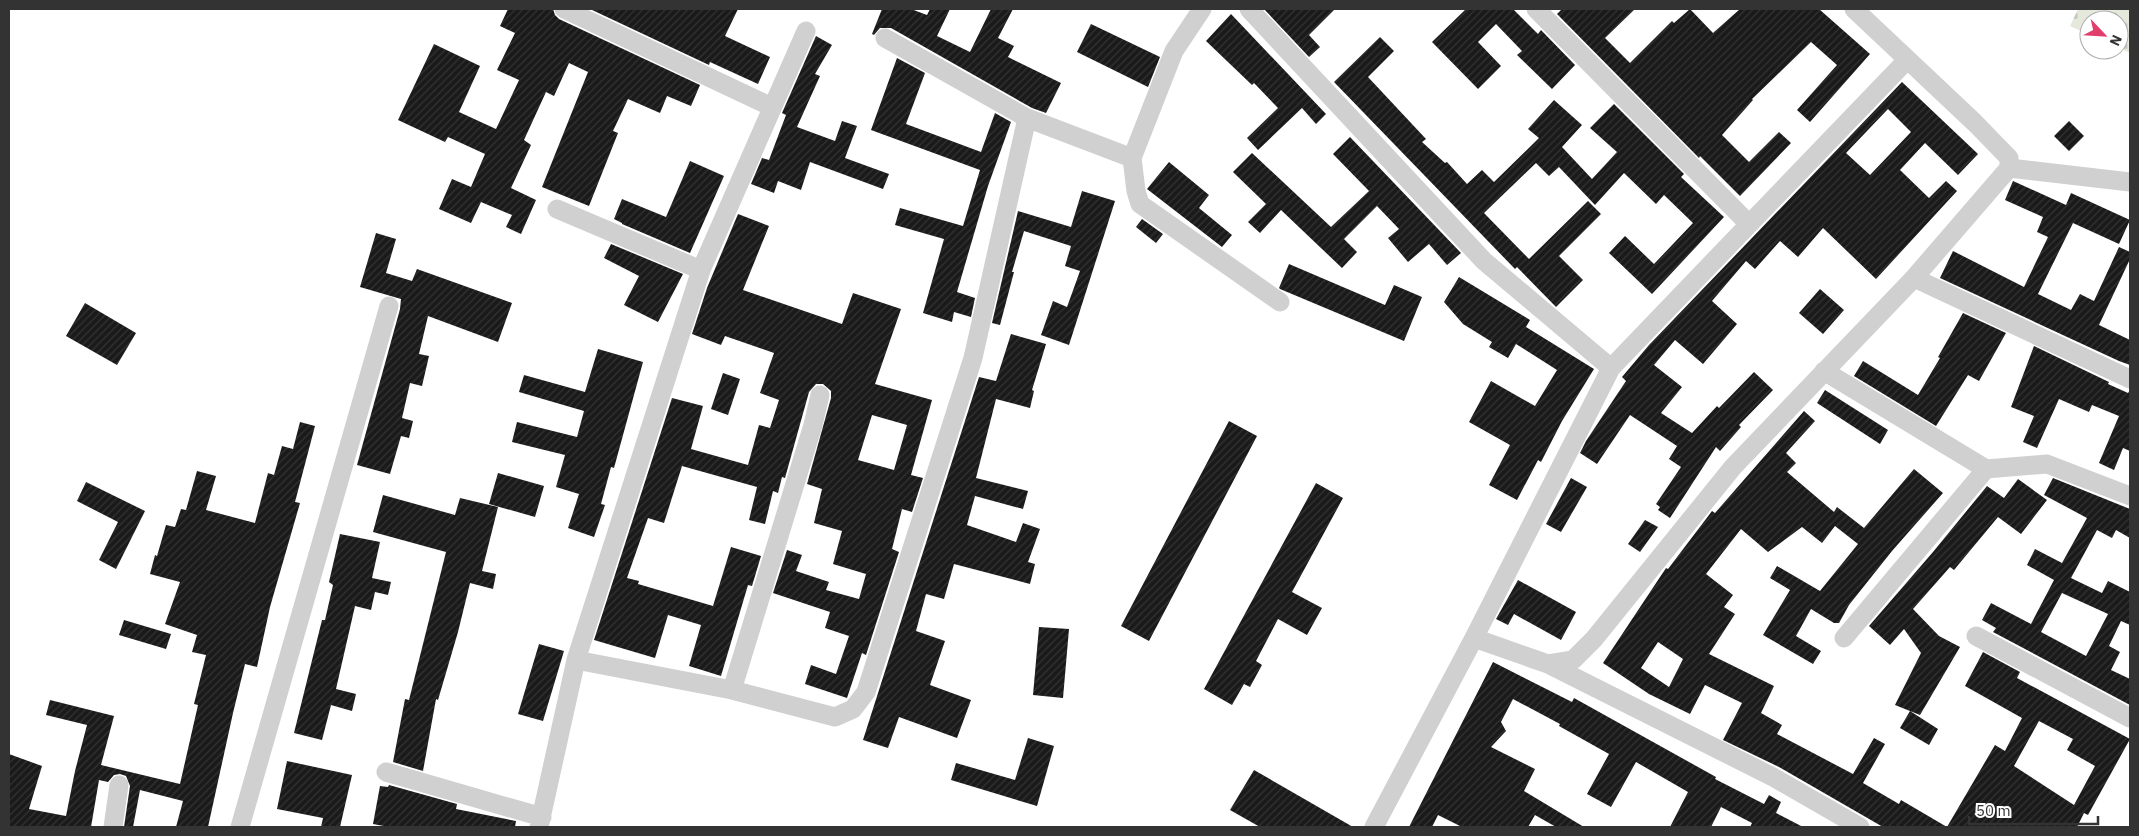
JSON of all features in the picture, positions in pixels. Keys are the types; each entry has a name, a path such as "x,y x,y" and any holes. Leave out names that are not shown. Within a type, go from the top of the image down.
{"street":[{"path":"564,9 772,107"},
{"path":"1202,9 1174,51 1132,158 1136,190 1140,204 1280,302"},
{"path":"1249,9 1484,261 1611,368"},
{"path":"1536,9 1749,224"},
{"path":"1548,664 1573,660 1594,638 1733,467 1914,278 2009,168 2009,158 1975,122 1854,9"},
{"path":"386,772 540,822 576,660 701,270 806,32"},
{"path":"885,38 1027,118 1132,158"},
{"path":"1374,827 1474,638 1611,368 1907,60"},
{"path":"576,660 732,690 835,717 853,709 866,692 973,358 1027,118"},
{"path":"2009,168 2130,182"},
{"path":"557,209 701,270"},
{"path":"1914,278 2130,379"},
{"path":"240,827 388,306"},
{"path":"1824,371 1986,469 2047,464 2130,496"},
{"path":"732,690 813,425 820,395"},
{"path":"1844,638 1986,469"},
{"path":"1976,636 2130,718"},
{"path":"1474,638 1548,664 1773,777 1860,827"},
{"path":"112,827 119,785"}],"green space":[{"path":"2078,9 2130,9 2130,53 2129,10 2079,10 2079,30 2070,26"}],"building":[{"path":"508,9 553,9 559,19 700,85 691,106 667,96 660,113 628,99 613,131 618,133 589,206 542,187 588,72 569,63 554,96 546,92 524,140 531,145 511,188 536,200 521,234 506,227 512,215 481,202 471,223 439,209 452,179 471,187 485,154 448,137 445,142 398,120 434,44 480,66 459,112 496,129 519,80 497,70 515,33 500,26"},
{"path":"590,9 738,9 725,36 770,57 758,84 710,62 709,65"},
{"path":"882,9 911,9 927,15 930,9 950,9 937,36 970,52 991,9 1013,9 998,38 1014,46 1008,57 1061,83 1046,113 1032,108 891,28 880,28 874,35 872,34"},
{"path":"1264,9 1335,9 1309,35 1320,47 1309,57"},
{"path":"1466,9 1513,9 1538,34 1541,30 1575,65 1552,89 1517,55 1522,51 1496,24 1478,42 1501,66 1478,89 1432,42"},
{"path":"1562,9 1635,9 1605,38 1630,63 1672,21 1674,23 1690,9 1713,33 1740,9 1819,9 1870,54 1810,122 1797,110 1837,65 1811,42 1752,99 1722,135 1749,162 1779,132 1791,143 1740,196 1700,156 1699,158 1557,14"},
{"path":"1231,14 1326,114 1316,124 1302,108 1258,150 1247,138 1278,108 1254,83 1252,85 1206,41"},
{"path":"1091,24 1160,57 1148,87 1077,52"},
{"path":"816,36 832,45 815,74 820,76 797,127 835,141 842,121 857,126 845,158 889,174 883,189 810,162 801,190 778,181 774,193 751,184 762,158 769,160 786,115 782,113"},
{"path":"1380,37 1394,51 1368,77 1426,139 1422,142 1445,163 1447,162 1467,184 1482,170 1494,182 1539,138 1528,129 1554,100 1582,125 1562,147 1592,179 1617,152 1590,128 1614,104 1684,174 1681,177 1724,217 1652,294 1609,253 1625,236 1654,264 1693,223 1664,195 1656,204 1624,173 1595,205 1559,167 1549,176 1536,163 1484,213 1529,259 1588,201 1601,214 1559,256 1583,280 1556,307 1517,267 1515,269 1334,82"},
{"path":"897,58 925,73 906,124 981,152 995,113 1011,122 988,186 957,292 975,298 971,317 954,312 952,322 923,313 944,239 895,225 900,208 963,226 980,170 871,130"},
{"path":"1902,82 1978,154 1958,175 1925,143 1900,170 1929,198 1946,181 1957,191 1876,279 1823,228 1798,257 1780,241 1755,269 1746,261 1712,301 1737,324 1703,364 1675,340 1654,365 1682,387 1661,413 1692,433 1717,406 1719,408 1754,372 1773,390 1739,425 1741,427 1720,451 1716,447 1670,518 1658,510 1660,507 1656,504 1681,467 1669,459 1677,446 1630,415 1597,464 1580,453 1626,381 1622,377 1649,345","holes":["1888,109 1911,132 1870,175 1846,153"]},
{"path":"2069,121 2084,136 2069,151 2054,136"},
{"path":"1350,137 1461,253 1447,265 1429,244 1408,262 1388,238 1399,229 1377,206 1344,239 1357,252 1342,268 1281,210 1260,233 1248,222 1266,204 1233,172 1252,153 1331,227 1369,191 1333,154"},
{"path":"690,161 724,176 690,253 614,219 622,199 666,217"},
{"path":"1169,162 1209,195 1199,208 1232,235 1222,247 1147,189"},
{"path":"2013,181 2066,205 2071,193 2130,220 2119,244 2073,223 2038,294 2071,310 2080,294 2094,301 2119,247 2130,252 2130,259 2099,325 2130,340 2130,365 1940,278 1953,251 2024,287 2048,237 2037,232 2043,217 2005,200"},
{"path":"1082,191 1115,201 1069,345 1041,335 1053,301 1067,307 1080,271 1065,266 1071,246 1024,231 1000,325 992,323 1018,211 1071,227"},
{"path":"738,214 769,226 743,290 842,324 853,293 901,309 875,384 932,400 911,475 923,478 912,512 902,509 892,549 899,552 866,655 862,653 847,698 805,684 811,665 836,674 849,636 825,628 830,612 773,593 787,550 802,555 796,571 829,582 826,590 859,599 866,574 833,564 842,531 814,523 822,489 807,484 831,398 831,391 823,384 816,384 809,392 785,478 782,477 778,493 773,491 765,524 749,520 757,487 682,466 664,523 648,518 627,578 639,581 638,584 713,606 731,547 761,556 752,586 748,585 721,676 689,666 701,625 668,615 655,658 594,640 672,398 703,406 691,449 748,465 759,425 770,428 779,400 760,393 774,353 725,336 721,345 692,334 707,288","holes":["872,415 907,425 894,470 858,460"]},
{"path":"1142,219 1163,234 1156,243 1136,227"},
{"path":"376,233 396,239 386,273 412,281 417,269 512,303 498,342 428,316 419,354 429,356 422,386 410,383 402,418 413,421 409,438 401,436 390,474 357,465 400,309 401,299 360,287"},
{"path":"611,244 683,274 658,322 624,305 639,276 604,258"},
{"path":"1289,264 1385,305 1394,285 1422,297 1404,341 1280,289"},
{"path":"1459,277 1530,320 1526,327 1594,369 1562,421 1541,462 1538,460 1517,500 1489,485 1510,445 1469,422 1491,381 1535,406 1557,370 1516,344 1508,358 1489,347 1492,342 1463,324 1444,302"},
{"path":"1820,289 1844,310 1823,334 1799,313"},
{"path":"85,303 136,333 117,365 66,336"},
{"path":"1963,313 2006,333 1979,381 1968,375 1936,426 1854,376 1863,361 1918,395"},
{"path":"1011,334 1046,344 1032,390 1034,391 1030,408 996,399 976,478 1028,491 1023,509 975,496 967,525 1016,542 1023,523 1040,529 1028,562 1035,564 1030,584 954,564 944,599 926,594 916,631 945,641 930,685 971,700 957,738 899,717 888,748 863,740 979,377 996,381"},
{"path":"2034,346 2109,382 2108,384 2128,393 2130,390 2130,451 2123,448 2114,470 2099,463 2119,416 2092,405 2089,412 2059,399 2037,448 2023,442 2034,416 2011,407"},
{"path":"598,349 643,362 614,468 611,467 601,504 605,505 594,537 568,528 579,494 556,487 565,455 512,442 517,422 577,437 584,411 519,392 524,375 585,392"},
{"path":"723,373 740,379 728,415 711,409"},
{"path":"1825,390 1888,430 1880,444 1817,403"},
{"path":"1804,411 1815,421 1786,453 1796,463 1787,472 1834,512 1837,507 1864,528 1914,469 1943,493 1892,551 1849,605 1839,623 1834,623 1811,609 1796,636 1821,651 1813,664 1763,635 1790,590 1770,578 1777,566 1820,591 1858,544 1835,526 1822,543 1802,527 1768,552 1741,529 1706,574 1733,595 1724,607 1735,614 1709,654 1774,686 1761,713 1782,725 1777,734 1853,774 1874,738 1885,744 1863,783 1899,804 1901,800 1947,827 1883,827 1779,767 1723,740 1742,703 1705,685 1690,714 1649,694 1603,663 1666,568 1668,569 1712,511 1715,513","holes":["1658,642 1683,659 1669,687 1641,668"]},
{"path":"1229,421 1257,436 1149,641 1121,626"},
{"path":"300,422 315,426 295,502 300,503 270,607 257,667 245,664 208,827 176,827 183,801 140,790 133,827 124,827 130,786 126,776 120,774 114,775 108,782 99,780 91,827 9,827 9,754 42,766 29,809 66,816 87,725 46,715 50,700 114,716 101,765 180,784 198,705 194,704 206,655 192,652 197,635 165,624 180,582 150,574 155,555 157,556 166,525 175,527 181,509 186,510 197,471 216,476 206,510 255,523 268,473 274,475 282,446 293,449"},
{"path":"498,473 544,486 535,517 489,504"},
{"path":"1571,478 1587,487 1561,532 1546,524"},
{"path":"2053,478 2130,509 2130,538 2116,530 2112,538 2097,530 2071,578 2102,593 2108,581 2130,592 2130,625 2121,621 2109,646 2120,652 2111,670 2130,679 2130,705 1993,632 1996,628 1982,620 1991,603 2031,624 2054,580 2027,565 2035,549 2062,563 2087,518 2044,495","holes":["2062,593 2108,614 2086,656 2041,632"]},
{"path":"2018,479 2047,500 2021,534 1998,517 1954,570 1950,567 1913,609 1939,636 1960,647 1920,715 1895,705 1921,653 1904,629 1890,645 1869,626 1987,486 2004,498"},
{"path":"86,482 145,511 116,569 99,560 118,522 77,501"},
{"path":"1316,483 1343,498 1292,592 1322,608 1307,635 1278,619 1256,661 1262,665 1250,687 1244,684 1232,705 1204,689"},
{"path":"383,495 455,515 460,498 498,507 482,571 496,574 493,589 470,583 458,632 438,700 436,699 423,771 393,762 405,699 409,700 446,552 373,532"},
{"path":"1645,520 1658,527 1640,552 1628,544"},
{"path":"340,534 380,542 372,578 391,582 388,595 375,592 371,610 355,606 336,689 356,694 352,711 331,705 322,740 294,733 322,620 325,620 333,585 329,582"},
{"path":"1518,580 1576,612 1561,640 1514,614 1508,625 1496,619"},
{"path":"124,620 171,634 166,649 119,635"},
{"path":"1039,627 1069,629 1063,698 1033,695"},
{"path":"539,644 564,651 543,721 518,714"},
{"path":"1983,652 2020,672 2017,678 2130,739 2088,815 2084,813 2077,827 1947,827 1995,745 2005,751 2022,718 1965,686","holes":["2039,721 2073,739 2067,750 2095,766 2074,805 2014,766"]},
{"path":"1493,662 1572,702 1574,698 1716,777 1715,779 1764,804 1769,795 1781,802 1776,813 1803,827 1750,827 1752,823 1721,807 1711,827 1670,827 1688,792 1636,762 1611,807 1587,794 1609,754 1559,726 1560,724 1513,699 1501,722 1506,731 1491,747 1535,769 1524,791 1584,827 1556,827 1535,815 1528,827 1462,827 1438,815 1432,827 1409,827"},
{"path":"1910,711 1938,729 1929,745 1900,728"},
{"path":"1028,738 1054,746 1037,806 951,780 956,763 1015,780"},
{"path":"287,761 352,775 340,827 321,827 323,818 277,809"},
{"path":"1254,770 1353,827 1260,827 1230,810"},
{"path":"389,785 457,804 456,809 516,821 515,827 389,827 373,824 380,786 388,787"}]}
